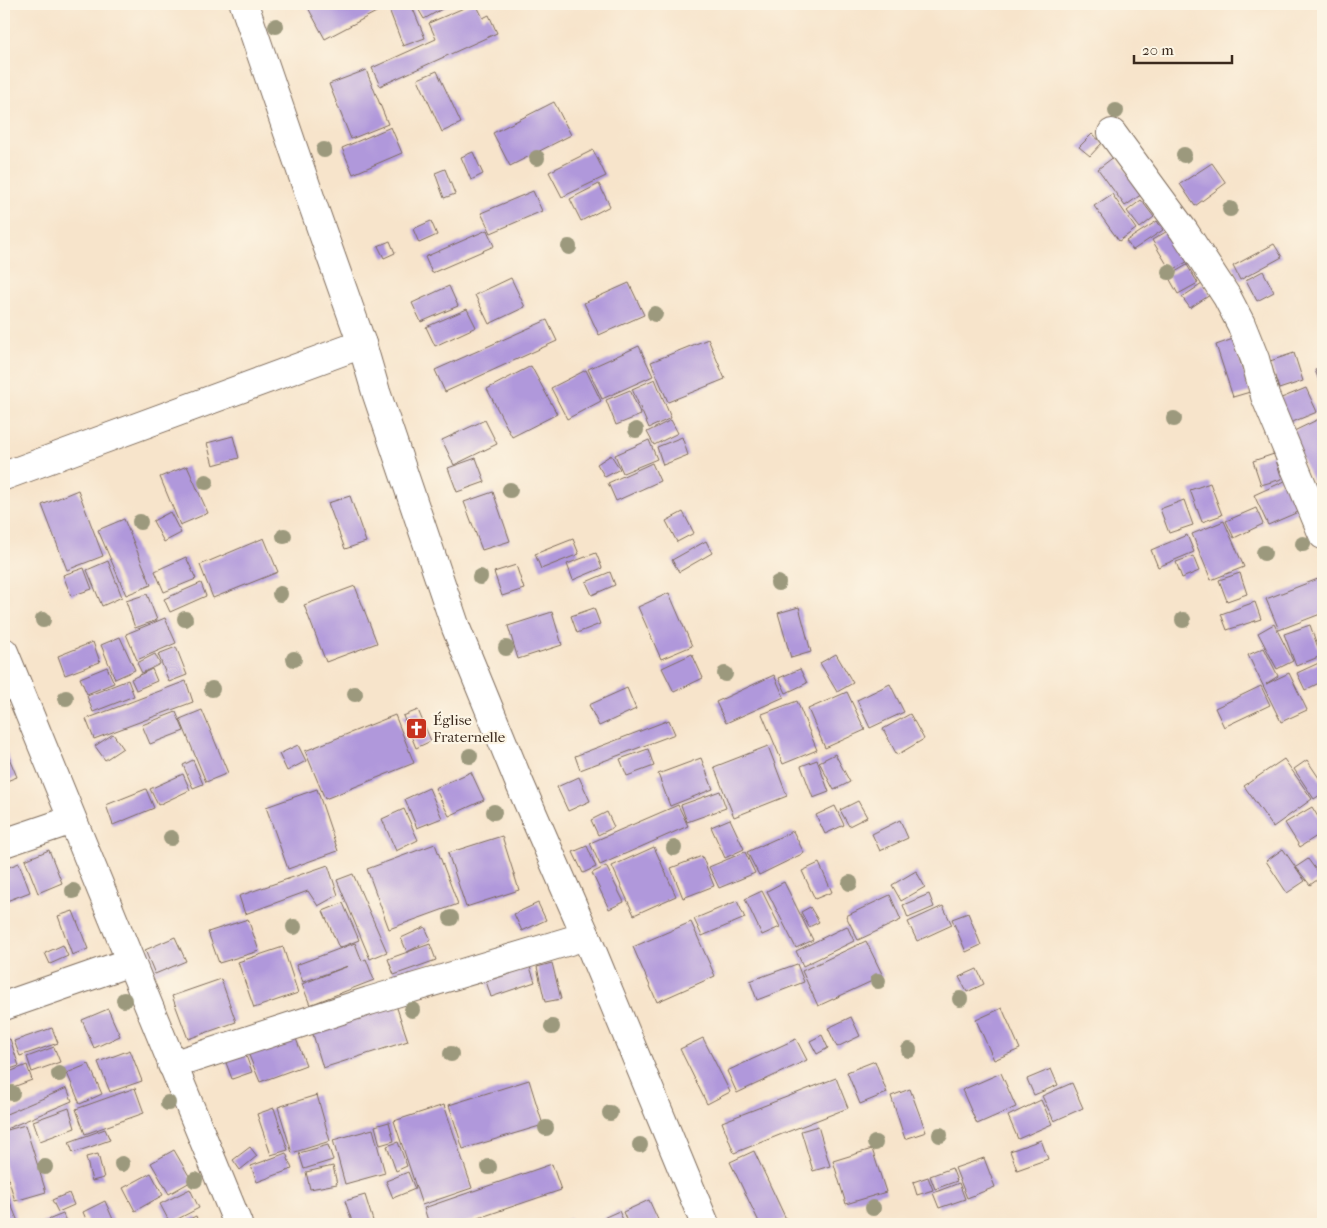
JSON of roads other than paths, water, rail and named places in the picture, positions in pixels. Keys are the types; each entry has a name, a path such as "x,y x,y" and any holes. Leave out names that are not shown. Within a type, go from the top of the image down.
{"street":[{"path":"244,4 362,344 376,392 456,628 705,1224"},
{"path":"1112,133 1184,231 1227,298 1241,324 1255,359 1268,406 1323,535"},
{"path":"4,476 362,344"},
{"path":"4,652 238,1224"},
{"path":"4,843 72,820"},
{"path":"172,1065 369,1001 586,936"},
{"path":"4,1006 130,962"}],"place":[{"name":"Église Fraternelle","path":"417,729"}]}
